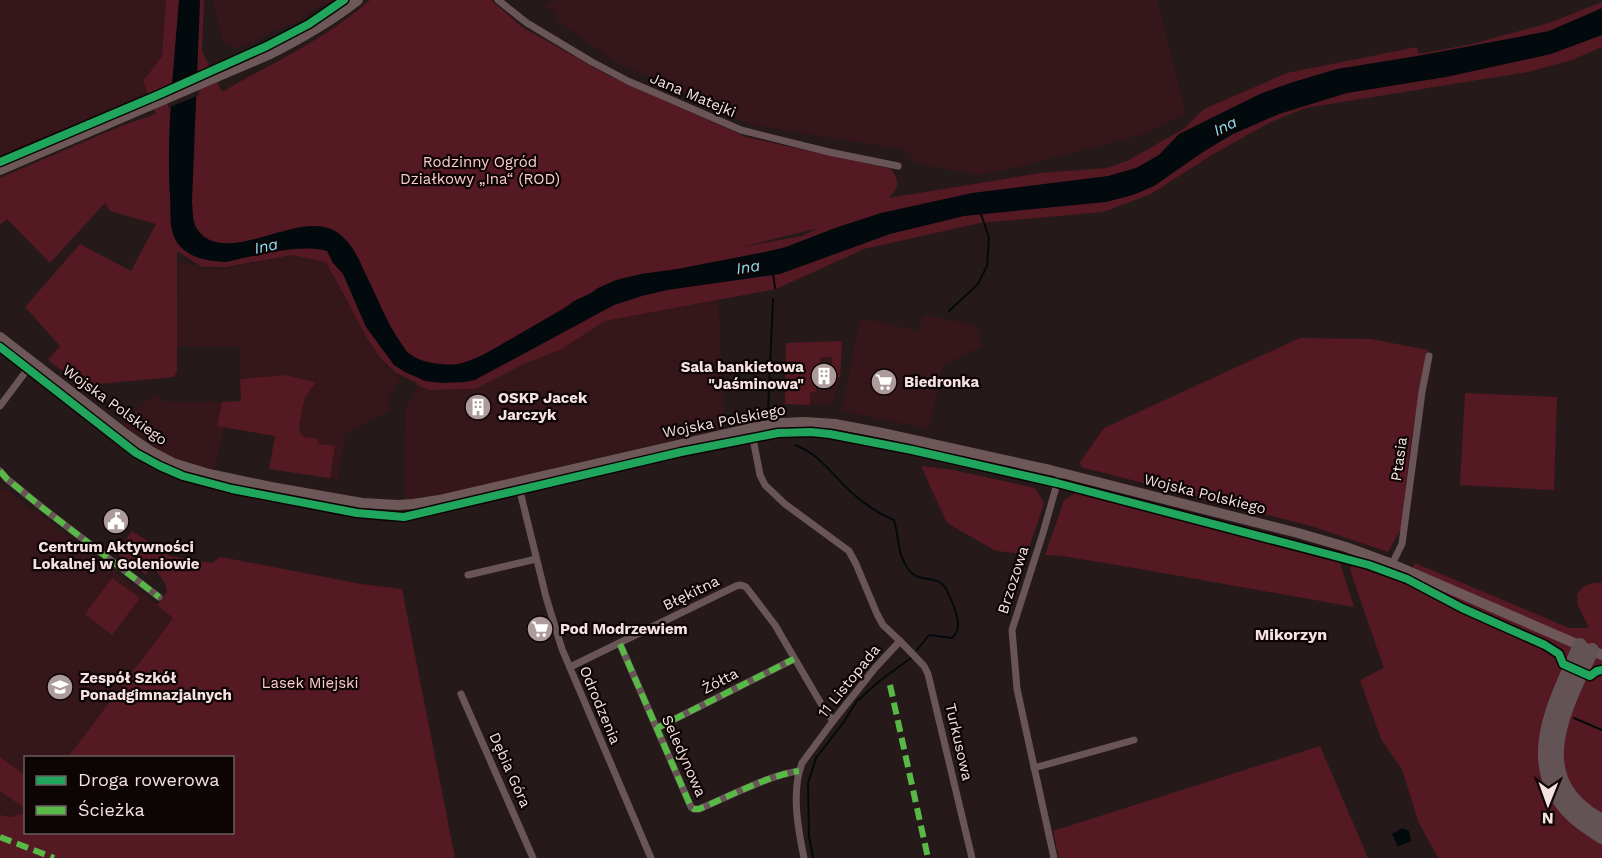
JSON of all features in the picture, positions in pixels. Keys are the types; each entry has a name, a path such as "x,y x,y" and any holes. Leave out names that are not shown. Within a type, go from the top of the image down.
{"highway":[{"path":"1591,650 1562,722 1557,739 1557,761 1562,779 1572,798 1582,808 1602,821"},
{"path":"1591,650 1556,701 1544,745 1545,767 1561,803 1576,819 1602,837"}],"street":[{"path":"0,170 268,55 330,21 358,0"},
{"name":"Jana Matejki","path":"498,0 527,23 601,67 741,130 898,166"},
{"name":"Wojska Polskiego","path":"0,337 123,432 152,452 175,464 209,474 327,498 380,505 413,504 518,483 751,428 793,422 835,424 1019,463 1298,533 1392,564 1591,650"},
{"name":"Ptasia","path":"1392,564 1402,544 1420,404 1429,356"},
{"path":"0,406 33,363"},
{"name":"11 Listopada","path":"751,428 760,475 765,485 785,504 849,551 883,625 900,641 833,721 806,756 799,771 798,823 804,858"},
{"path":"0,471 44,509 159,597"},
{"name":"Brzozowa","path":"1054,858 1017,690 1011,630 1060,473"},
{"name":"Odrodzenia","path":"518,483 549,607 570,668 651,858"},
{"path":"468,574 536,559"},
{"name":"Błękitna","path":"570,668 736,585 741,585 746,587 779,631 833,721"},
{"name":"Turkusowa","path":"900,641 924,666 928,674 972,858"},
{"name":"Seledynowa","path":"620,644 691,807 699,809 789,772 799,771"},
{"name":"Żółta","path":"657,728 794,659"},
{"name":"Dębia Góra","path":"461,694 533,858"},
{"path":"1034,768 1134,740"}],"shaded area":[{"path":"0,0 166,0 162,56 143,81 148,94 0,158"},
{"path":"213,0 336,0 315,9 297,22 235,48 223,43"},
{"path":"552,0 1157,0 1186,114 1144,134 1023,166 978,175 915,163 907,150 753,125 614,61 557,20 555,11 544,6"},
{"path":"294,254 311,254 328,263 343,295 382,363 401,378 388,399 389,410 345,435 338,480 330,478 335,447 318,444 318,439 304,437 300,432 305,397 316,382 285,375 240,379 239,347 177,346 178,262 207,269 222,269"},
{"path":"718,300 725,428 451,493 404,500 405,409 418,386 429,390 475,389 526,363 560,350 604,321"},
{"path":"923,315 975,325 982,346 943,365 929,429 842,411 860,318 919,331"},
{"path":"842,341 840,378 832,405 785,404 786,343"},
{"path":"156,393 165,402 222,402 217,426 224,428 214,470 175,459 159,451 120,424"},
{"name":"Zespół Szkół Ponadgimnazjalnych","path":"1,488 9,491 173,617 69,756 24,756 24,813 11,817 0,815"}],"green space":[{"name":"Rodzinny Ogród Działkowy „Ina“ (ROD)","path":"166,0 204,0 202,51 222,92 317,39 370,0 491,0 522,27 609,76 746,137 891,169 897,185 889,198 1041,173 1107,168 1129,160 1185,128 1204,109 1287,73 1417,47 1419,54 1472,44 1552,22 1602,2 1602,47 1572,60 1528,72 1305,108 1269,123 1210,156 1151,194 1103,212 980,223 864,249 776,289 605,321 560,350 526,363 475,389 429,390 396,373 381,359 367,338 326,262 292,255 226,267 202,267 177,251 177,371 174,377 88,385 86,389 48,360 60,346 25,307 80,244 131,271 156,224 110,211 105,203 50,263 7,219 0,225 0,178 121,126 156,114 143,81 162,56","holes":["818,228 802,236 742,247"]},
{"path":"1300,338 1371,339 1428,350 1411,442 1401,529 1388,552 1311,526 1081,467 1080,462 1104,428"},
{"path":"842,341 840,378 836,378 836,374 833,373 832,357 820,357 820,364 816,365 816,392 810,392 810,405 785,404 786,343"},
{"path":"285,375 316,382 305,397 299,427 304,437 318,439 318,444 335,446 330,478 269,469 275,436 217,426 222,402 241,401 240,379"},
{"path":"1465,393 1557,397 1554,490 1460,485"},
{"path":"921,466 953,470 1035,488 1044,503 1027,554 996,551 947,523"},
{"path":"1075,493 1339,560 1354,607 1140,569 1045,555 1064,500"},
{"name":"Lasek Miejski","path":"132,531 170,556 211,563 221,557 361,584 402,589 455,858 0,858 0,815 11,817 24,813 24,834 234,834 234,756 69,756 173,618 156,604 167,592 165,583 155,569 148,570 146,575 116,553"},
{"path":"1353,561 1406,582 1415,563 1569,628 1589,628 1578,605 1577,595 1587,585 1602,583 1602,858 1438,858 1418,821 1402,769 1381,739 1360,680 1384,668 1350,570"},
{"path":"112,578 140,598 112,635 85,614"},
{"path":"1320,746 1368,858 1059,858 1053,831"},
{"path":"0,757 24,774 23,807 0,791"}],"water":[{"name":"Ina","path":"179,0 200,0 192,202 193,219 197,229 209,240 224,243 241,242 298,228 315,226 331,229 343,237 353,249 391,327 407,352 427,362 450,365 481,356 574,301 616,280 786,247 881,213 972,193 1108,176 1136,168 1159,155 1179,134 1260,94 1337,69 1549,31 1602,8 1602,35 1551,54 1446,77 1347,93 1279,114 1233,134 1154,186 1133,195 1106,202 964,216 890,234 780,274 667,290 642,296 614,305 475,380 443,383 425,381 394,365 366,327 343,274 333,263 327,251 291,249 226,262 195,257 177,242 171,220 169,148"},
{"path":"1402,828 1409,831 1411,841 1398,847 1392,834"}],"pier":[{"path":"199,75 199,95 168,108 169,88"}],"waterway":[{"path":"949,311 978,284 987,266 989,238 981,214"},
{"path":"773,273 775,288"},
{"path":"768,410 773,299"},
{"path":"795,445 819,459 866,505 894,520 900,551 908,569 915,576 941,583 947,591 957,616 956,632 952,638 929,635 917,650"},
{"path":"813,858 809,836 808,783 816,758 857,701 911,658"},
{"path":"1574,718 1602,730"}],"marked path":[{"path":"0,471 44,509 159,597"},
{"path":"620,644 691,807 699,809 762,782 799,771"},
{"path":"657,728 794,659"},
{"path":"890,685 928,858"},
{"path":"0,837 54,858"}],"cycle path":[{"path":"0,162 267,46 309,24 344,0"},
{"path":"0,347 136,453 183,476 232,489 357,513 404,517 681,452 778,433 830,434 1057,483 1369,565 1407,579 1462,608 1545,645 1559,654 1563,664 1590,676 1602,670"}],"place":[{"name":"Sala bankietowa \"Jaśminowa\"","path":"824,376"},
{"name":"Biedronka","path":"884,382"},
{"name":"OSKP Jacek Jarczyk","path":"478,407"},
{"name":"Centrum Aktywności Lokalnej w Goleniowie","path":"116,521"},
{"name":"Pod Modrzewiem","path":"540,629"},
{"name":"Zespół Szkół Ponadgimnazjalnych","path":"60,687"}],"district":[{"name":"Mikorzyn","path":"1291,634"}]}
